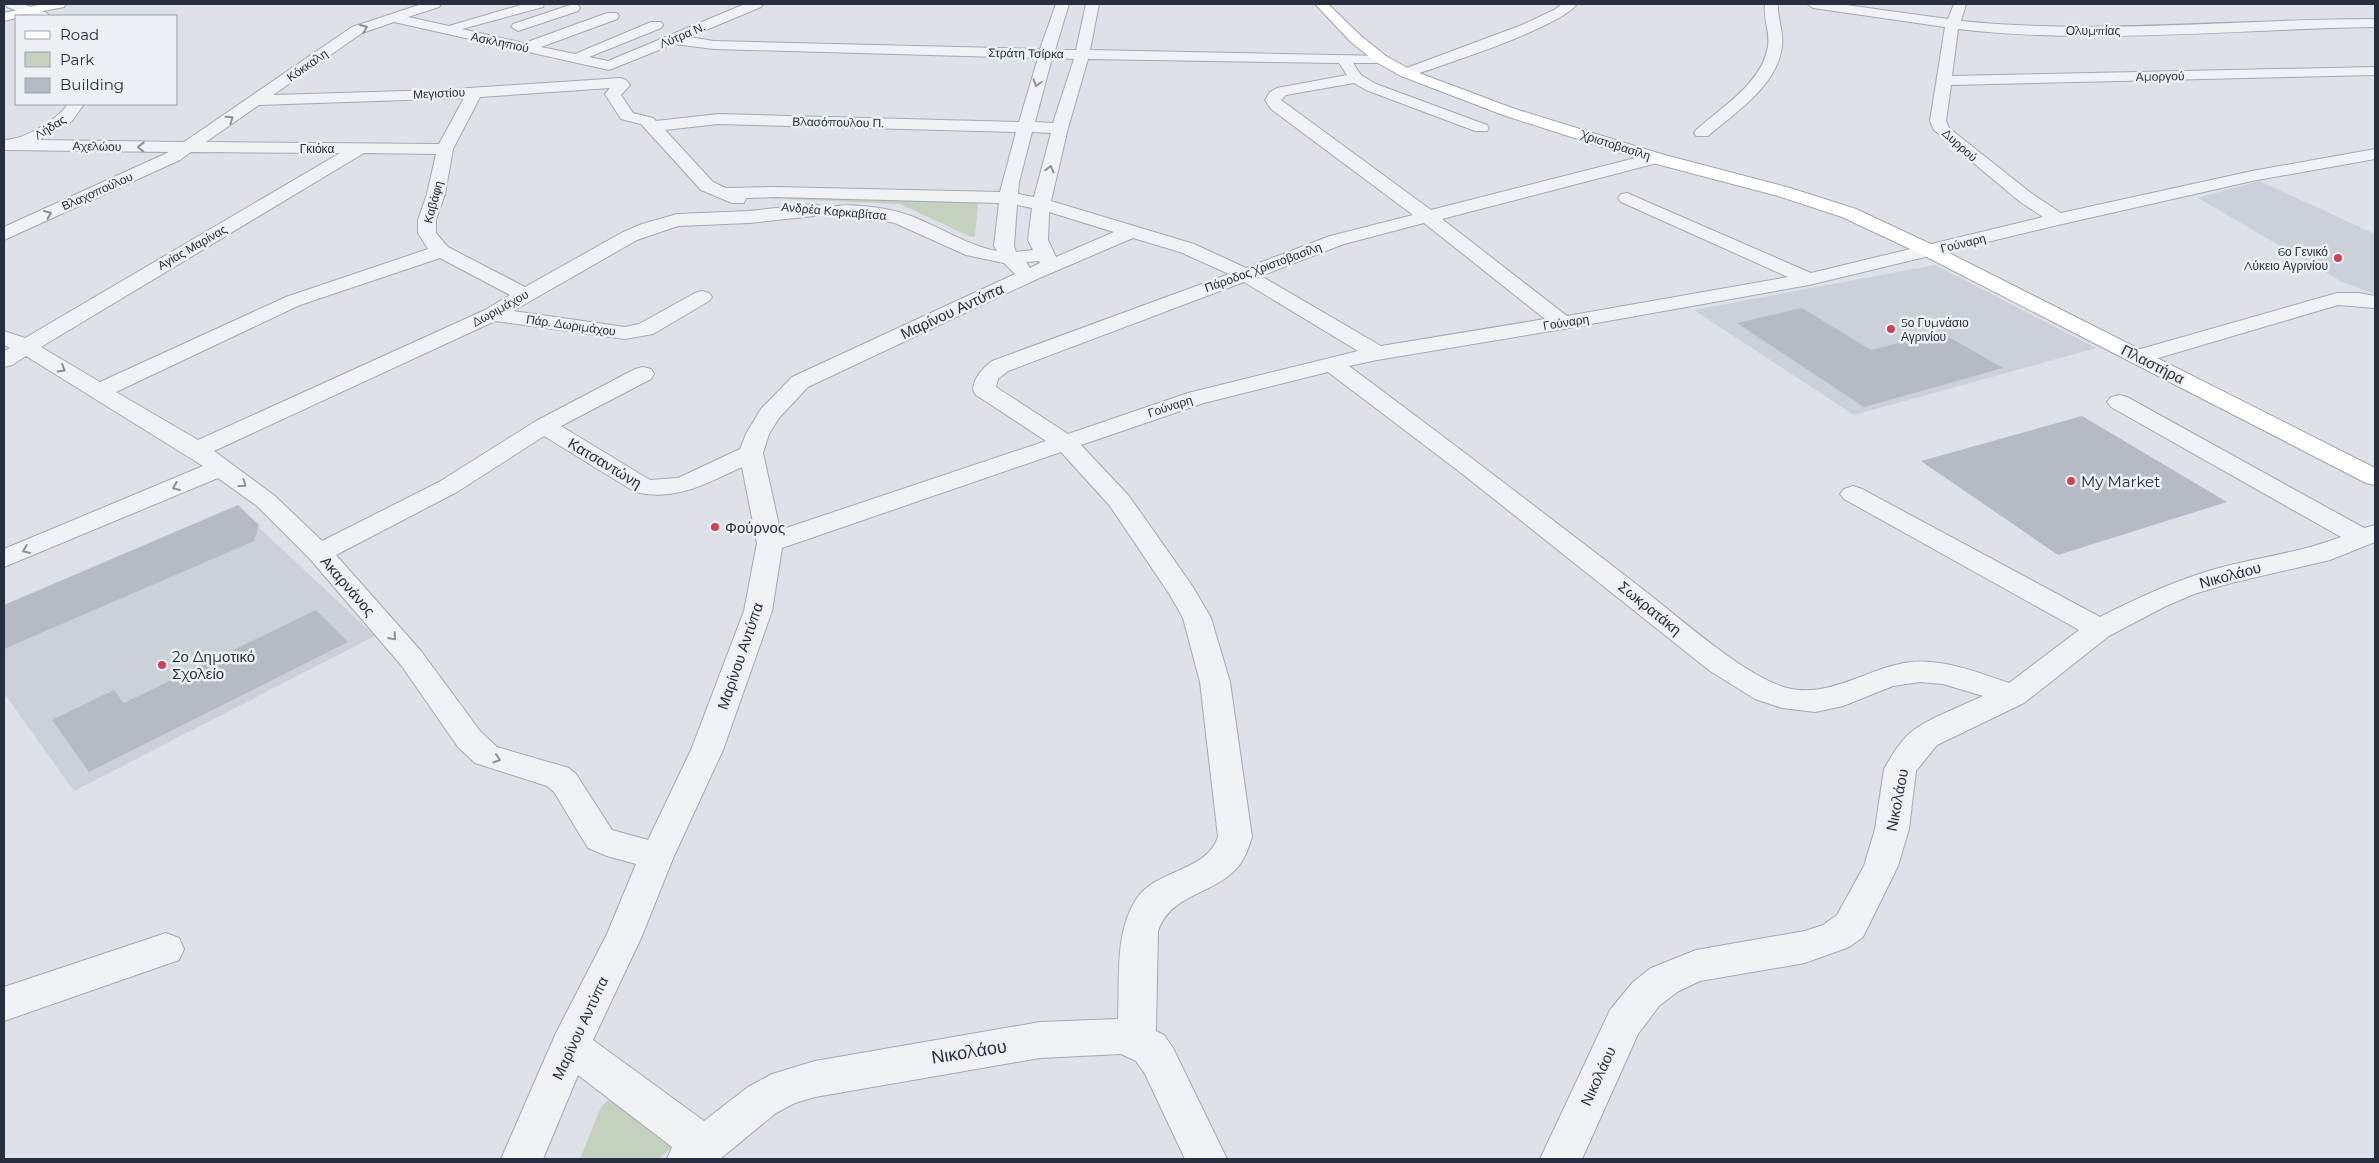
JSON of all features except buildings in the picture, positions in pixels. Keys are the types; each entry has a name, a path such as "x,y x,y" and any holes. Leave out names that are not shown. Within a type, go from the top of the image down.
{"main road":[{"path":"20,15 36,13 59,4"},
{"name":"Χριστοβασίλη","path":"1321,4 1344,29 1381,59 1406,72 1508,112 1655,158 1818,202 1870,222 1930,251"},
{"name":"Πλαστήρα","path":"1930,251 2375,478"}],"street":[{"path":"12,4 36,13"},
{"name":"Κόκκαλη","path":"190,147 357,30 434,4"},
{"path":"455,27 538,4"},
{"name":"Λύτρα Ν.","path":"609,66 756,4"},
{"path":"1063,4 1025,127 1010,182 1008,198 1004,242 1033,263 1042,204 1060,128 1082,55 1093,4"},
{"path":"1406,72 1527,28 1559,13 1570,4"},
{"path":"1702,132 1750,90 1768,68 1775,46 1771,4"},
{"name":"Ολυμπίας","path":"1813,4 2005,28 2095,30 2375,23"},
{"name":"Δυρρού","path":"1960,4 1953,23 1938,121 1942,130 2024,197 2058,219"},
{"path":"493,35 573,8"},
{"path":"535,44 612,16"},
{"name":"Ασκληπιού","path":"392,18 609,66"},
{"path":"582,54 656,25"},
{"name":"Στράτη Τσίρκα","path":"672,39 714,45 1082,55 1381,59"},
{"path":"1344,60 1356,78 1391,96 1481,128"},
{"path":"609,66 626,86"},
{"name":"Αμοργού","path":"1944,81 2375,71"},
{"path":"1356,78 1282,91 1275,95 1273,100 1300,123 1428,217 1563,323"},
{"name":"Μεγιστίου","path":"257,100 314,100 626,86"},
{"name":"Ανδρέα Καρκαβίτσα","path":"626,86 613,94 626,116 648,118 700,181 722,193 764,205 888,215 975,251 1033,263"},
{"name":"Καβάφη","path":"475,92 445,149 436,194 426,226 431,241 442,251 525,295"},
{"name":"Λήδας","path":"11,145 66,118 75,105"},
{"name":"Βλασόπουλου Π.","path":"648,118 1060,128"},
{"name":"Αχελώου","path":"11,145 190,147"},
{"name":"Γκιόκα","path":"190,147 445,149"},
{"name":"Βλαχοπούλου","path":"4,234 190,147"},
{"name":"Αγίας Μαρίνας","path":"11,348 361,148"},
{"name":"Γούναρη","path":"770,543 1196,398 1377,353 1563,323 1809,279 2058,219 2306,165 2375,154"},
{"name":"Πάροδος Χριστοβασίλη","path":"1064,442 984,390 984,382 989,374 1000,366 1120,323 1337,240 1655,158"},
{"path":"722,193 775,192 1008,198 1042,204 1187,248 1244,274 1377,353"},
{"path":"1627,198 1809,279"},
{"name":"Δωριμάχου","path":"197,450 492,314 630,236 666,222 814,210"},
{"name":"Μαρίνου Αντύπα","path":"522,1159 570,1046 624,936 657,856 707,750 758,611 770,543 751,453 752,445 764,424 800,382 1033,263 1132,230"},
{"path":"99,391 293,301 442,251"},
{"name":"Πάρ. Δωριμάχου","path":"492,314 625,333 645,329 702,297"},
{"path":"2138,357 2337,299 2359,299 2375,302"},
{"name":"Ακαρνάνος","path":"11,348 99,391 197,450 266,501 319,553 411,658 469,739 486,755 558,777 565,783 600,839 607,843 657,856"},
{"name":"Σωκρατάκη","path":"1332,364 1522,508 1720,664 1762,691 1778,698 1817,700 1836,697 1890,676 1940,672 2012,695"},
{"path":"319,553 448,487 544,426 644,374"},
{"path":"2119,402 2369,536"},
{"name":"Κατσαντώνη","path":"544,426 644,487 669,488 686,484 751,453"},
{"path":"1064,442 1091,468 1120,501 1183,592 1197,618 1215,682 1235,837 1233,849 1228,858 1218,867 1170,890 1155,901 1145,915 1140,931 1136,1040 1150,1048 1159,1061 1206,1159"},
{"path":"4,559 220,468"},
{"path":"1853,494 2099,629"},
{"name":"Νικολάου","path":"1561,1159 1624,1022 1646,994 1664,980 1696,966 1805,947 1836,936 1850,926 1881,866 1892,829 1895,791 1900,769 1910,754 1926,737 2012,695 2115,619 2184,588 2225,575 2321,554 2369,536"},
{"path":"4,1004 166,949"},
{"name":"Νικολάου","path":"696,1152 762,1100 786,1086 815,1079 1040,1040 1121,1036 1136,1040"},
{"path":"570,1046 696,1152"}],"shaded area":[{"name":"6ο Γενικό Λύκειο Αγρινίου","path":"2259,181 2375,234 2375,294 2342,282 2198,198"},
{"name":"5ο Γυμνάσιο Αγρινίου","path":"1935,265 2096,348 1854,415 1694,310"},
{"name":"2ο Δημοτικό Σχολείο","path":"240,510 375,636 74,791 4,693 4,612"}],"green space":[{"path":"777,196 978,201 975,236 971,237 900,204 786,199"},
{"path":"615,1098 673,1142 670,1149 658,1159 580,1159 601,1107 607,1101"}],"place":[{"name":"6ο Γενικό Λύκειο Αγρινίου","path":"2338,258"},
{"name":"5ο Γυμνάσιο Αγρινίου","path":"1891,329"},
{"name":"My Market","path":"2071,481"},
{"name":"Φούρνος","path":"715,527"},
{"name":"2ο Δημοτικό Σχολείο","path":"162,665"}]}
